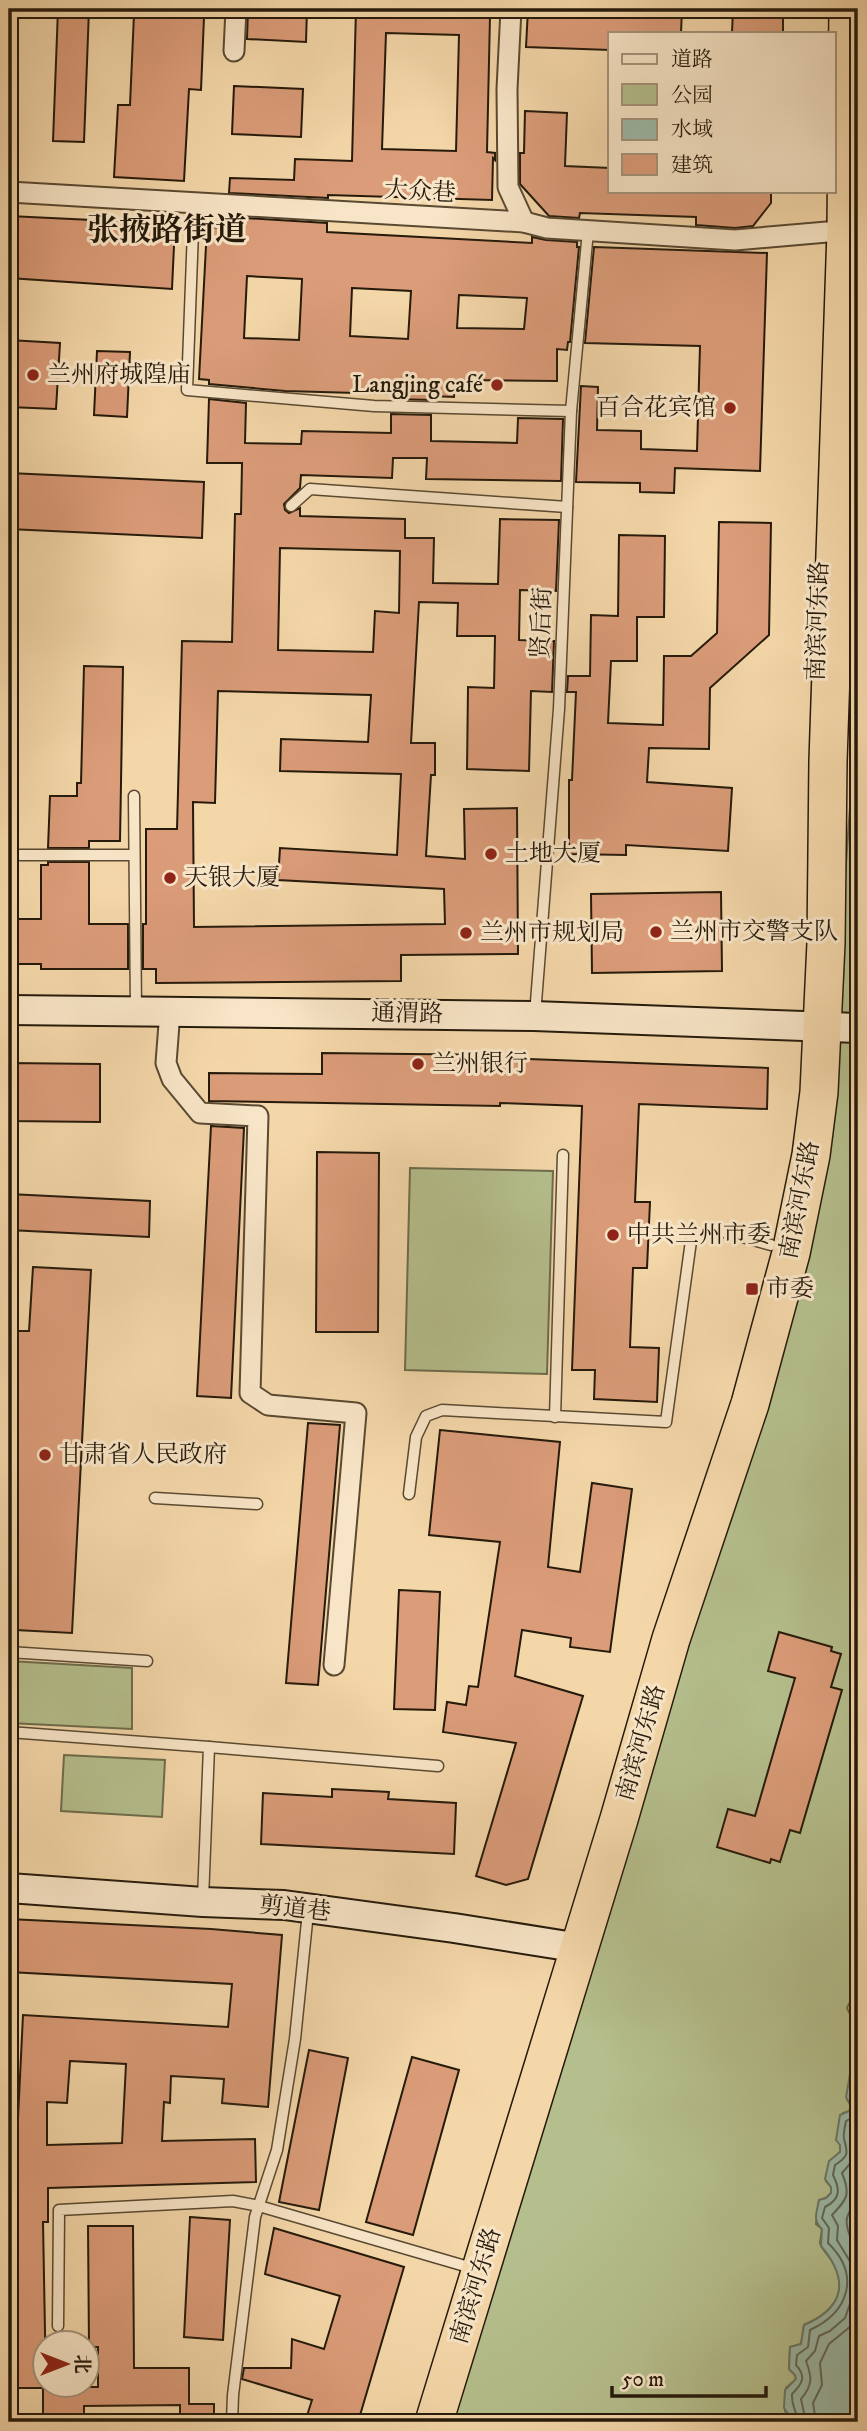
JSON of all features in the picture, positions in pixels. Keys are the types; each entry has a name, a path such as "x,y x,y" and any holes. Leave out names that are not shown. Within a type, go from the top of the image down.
{"highway":[{"path":"830,32 831,9"},
{"name":"南滨河东路","path":"434,2422 572,1947 657,1635 746,1354 788,1165 800,1091 835,1027 829,748 846,230 848,9"},
{"name":"南滨河东路","path":"412,2422 572,1947 750,1404 791,1254 811,1155 820,1092 835,1027 828,192"}],"street":[{"path":"234,51 236,9"},
{"path":"511,9 508,187 524,222"},
{"name":"大众巷","path":"9,192 524,222 547,228 735,240 827,232"},
{"name":"通渭路","path":"9,1010 534,1016 835,1027"},
{"path":"170,1012 166,1063 172,1079 200,1113 258,1116 250,1394 268,1405 356,1413 334,1665"},
{"name":"剪道巷","path":"9,1888 284,1905 572,1947"}],"lane":[{"path":"194,204 187,390 374,406 571,411"},
{"name":"贤后街","path":"534,1016 559,709 571,411 587,231"},
{"path":"290,506 310,489 567,507"},
{"path":"134,796 135,1011"},
{"path":"20,855 134,855"},
{"path":"555,1416 563,1155"},
{"path":"409,1494 416,1437 426,1416 442,1410 666,1422 691,1241 710,1228 771,1245"},
{"path":"155,1498 257,1504"},
{"path":"9,1652 147,1661"},
{"path":"9,1732 438,1766"},
{"path":"203,1902 209,1746"},
{"path":"232,2422 255,2217 277,2151 295,2039 308,1909"},
{"path":"58,2326 59,2210 233,2201 259,2206 465,2266"}],"green space":[{"path":"858,390 858,1960 854,1994 847,2008 852,2018 858,2016 854,2055 858,2060 858,2071 851,2073 847,2099 851,2106 850,2111 843,2113 840,2152 835,2157 826,2181 831,2187 831,2193 819,2200 816,2224 822,2229 820,2243 833,2263 840,2286 829,2309 804,2325 801,2344 790,2347 789,2369 796,2379 786,2388 785,2411 790,2416 790,2422 449,2422 784,1336 836,1003 851,793"},
{"path":"410,1168 553,1171 547,1374 405,1370"},
{"path":"9,1661 132,1668 132,1729 9,1723"},
{"path":"64,1755 165,1760 162,1817 61,1811"}],"water":[{"path":"858,2071 858,2422 790,2422 790,2416 784,2408 785,2390 796,2379 789,2369 790,2347 801,2344 804,2325 829,2310 839,2291 836,2269 821,2246 822,2229 816,2216 819,2200 831,2193 831,2187 825,2179 829,2161 840,2152 840,2145 836,2140 840,2115 849,2111 851,2106 846,2097 850,2074"}],"building":[{"path":"58,9 89,9 84,142 53,141"},
{"path":"248,9 307,9 306,42 247,39"},
{"path":"356,9 443,9 443,15 490,16 487,152 495,153 492,200 328,195 328,198 229,193 230,178 294,180 295,159 352,161","holes":["386,33 459,35 456,151 382,149"]},
{"path":"528,9 682,9 681,32 608,32 608,50 526,47"},
{"path":"733,9 783,9 783,32 732,32"},
{"path":"134,14 204,17 201,90 189,89 184,181 114,177 118,105 130,105"},
{"path":"234,86 303,89 301,137 232,134"},
{"path":"525,111 567,113 565,166 608,168 608,192 771,192 771,203 753,226 735,228 696,225 696,217 580,213 579,218 549,216 520,184 520,153 524,153"},
{"path":"9,216 175,224 172,289 9,278"},
{"path":"228,217 327,223 327,232 532,243 532,237 577,242 579,247 570,342 567,350 557,349 557,381 455,380 454,397 432,396 432,400 392,399 392,394 285,391 209,384 209,380 199,379 207,227 228,228","holes":["247,276 302,279 299,340 244,338","352,288 411,291 408,339 350,336","459,295 527,298 524,329 457,328"]},
{"name":"百合花宾馆","path":"594,247 767,253 760,471 675,468 674,493 640,492 640,483 576,482 581,386 598,387 597,430 641,431 641,449 697,451 700,346 585,343"},
{"name":"兰州府城隍庙","path":"9,340 60,343 56,409 9,407"},
{"path":"97,351 130,352 127,417 94,415"},
{"path":"209,399 246,403 245,443 301,444 302,431 391,433 391,414 431,415 431,441 517,443 518,418 563,419 561,481 426,479 427,458 393,458 392,478 301,475 300,488 284,504 289,513 300,508 300,516 405,519 405,538 434,538 433,583 498,584 500,519 559,520 556,591 520,590 519,640 554,641 552,692 531,691 529,771 467,769 468,687 494,688 495,636 457,636 458,603 419,602 411,743 435,743 435,775 431,775 426,856 465,859 464,809 517,808 518,954 401,955 401,981 156,983 156,969 143,969 146,829 177,829 182,641 232,642 235,514 241,514 242,463 207,463","holes":["280,548 400,551 399,613 375,611 373,652 278,650","218,691 371,695 368,742 281,739 280,771 401,774 397,855 280,848 278,880 444,889 445,924 194,927 193,802 215,803"]},
{"path":"9,473 204,482 202,538 9,529"},
{"path":"719,522 771,523 769,635 710,688 709,749 649,748 647,782 732,788 728,851 626,845 626,855 569,854 569,780 572,780 576,692 567,692 568,676 590,676 591,615 618,616 619,535 665,536 664,617 637,617 637,661 611,661 608,723 663,725 664,656 691,656 717,633"},
{"path":"84,666 123,667 120,841 89,841 89,848 48,848 50,796 77,796 77,783 81,783"},
{"path":"48,862 89,862 89,924 128,924 128,969 41,969 41,964 9,964 9,919 41,919 41,865 48,865"},
{"name":"兰州市交警支队","path":"721,892 722,971 592,973 591,894"},
{"name":"中共兰州市委","path":"322,1053 501,1055 501,1058 768,1068 767,1109 639,1104 635,1202 650,1202 647,1268 633,1268 630,1347 659,1348 657,1402 594,1399 595,1370 572,1370 582,1106 209,1101 209,1073 322,1074"},
{"path":"9,1063 100,1064 100,1122 9,1121"},
{"path":"211,1126 244,1128 231,1398 197,1396"},
{"path":"317,1152 379,1153 378,1332 316,1332"},
{"path":"9,1194 150,1201 149,1237 9,1230"},
{"name":"甘肃省人民政府","path":"33,1267 91,1270 72,1633 16,1630 18,1576 9,1575 9,1422 12,1423 17,1331 29,1331"},
{"path":"308,1423 340,1425 318,1685 286,1683"},
{"path":"440,1430 560,1442 548,1567 580,1572 592,1483 632,1489 610,1652 570,1647 571,1638 522,1630 515,1676 583,1696 528,1879 506,1885 476,1876 516,1743 443,1732 447,1702 466,1705 469,1686 478,1687 500,1542 429,1535"},
{"path":"399,1590 440,1592 435,1710 394,1709"},
{"path":"779,1632 832,1647 831,1651 841,1654 831,1687 842,1690 800,1833 790,1830 780,1862 771,1859 770,1863 717,1847 728,1809 755,1816 795,1678 768,1671"},
{"path":"332,1789 389,1792 388,1799 456,1803 454,1854 261,1844 263,1793 332,1797"},
{"path":"9,1919 282,1935 268,2107 222,2103 224,2079 171,2076 170,2103 164,2102 162,2141 255,2139 256,2182 48,2188 48,2222 43,2222 45,2330 32,2330 32,2388 9,2388 9,2118 18,2118 23,2015 228,2027 232,1984 9,1972","holes":["70,2061 126,2064 122,2143 47,2145 47,2102 67,2103"]},
{"path":"309,2050 348,2058 319,2210 279,2202"},
{"path":"412,2057 459,2070 413,2235 366,2222"},
{"path":"190,2217 230,2220 223,2340 184,2337"},
{"path":"88,2226 133,2226 134,2368 189,2368 189,2404 214,2404 214,2422 180,2422 180,2405 84,2406 84,2422 43,2422 43,2400 102,2400 102,2330 89,2330"},
{"path":"274,2228 404,2267 358,2422 305,2422 312,2400 242,2379 244,2368 291,2368 292,2339 324,2349 340,2296 265,2274"}],"place":[{"name":"兰州府城隍庙","path":"33,375"},
{"name":"Langjing café","path":"497,385"},
{"name":"百合花宾馆","path":"730,408"},
{"name":"土地大厦","path":"491,854"},
{"name":"天银大厦","path":"170,878"},
{"name":"兰州市交警支队","path":"656,932"},
{"name":"兰州市规划局","path":"466,933"},
{"name":"兰州银行","path":"418,1064"},
{"name":"中共兰州市委","path":"613,1235"},
{"name":"市委","path":"752,1289"},
{"name":"甘肃省人民政府","path":"45,1455"}],"district":[{"name":"张掖路街道","path":"167,231"}]}
